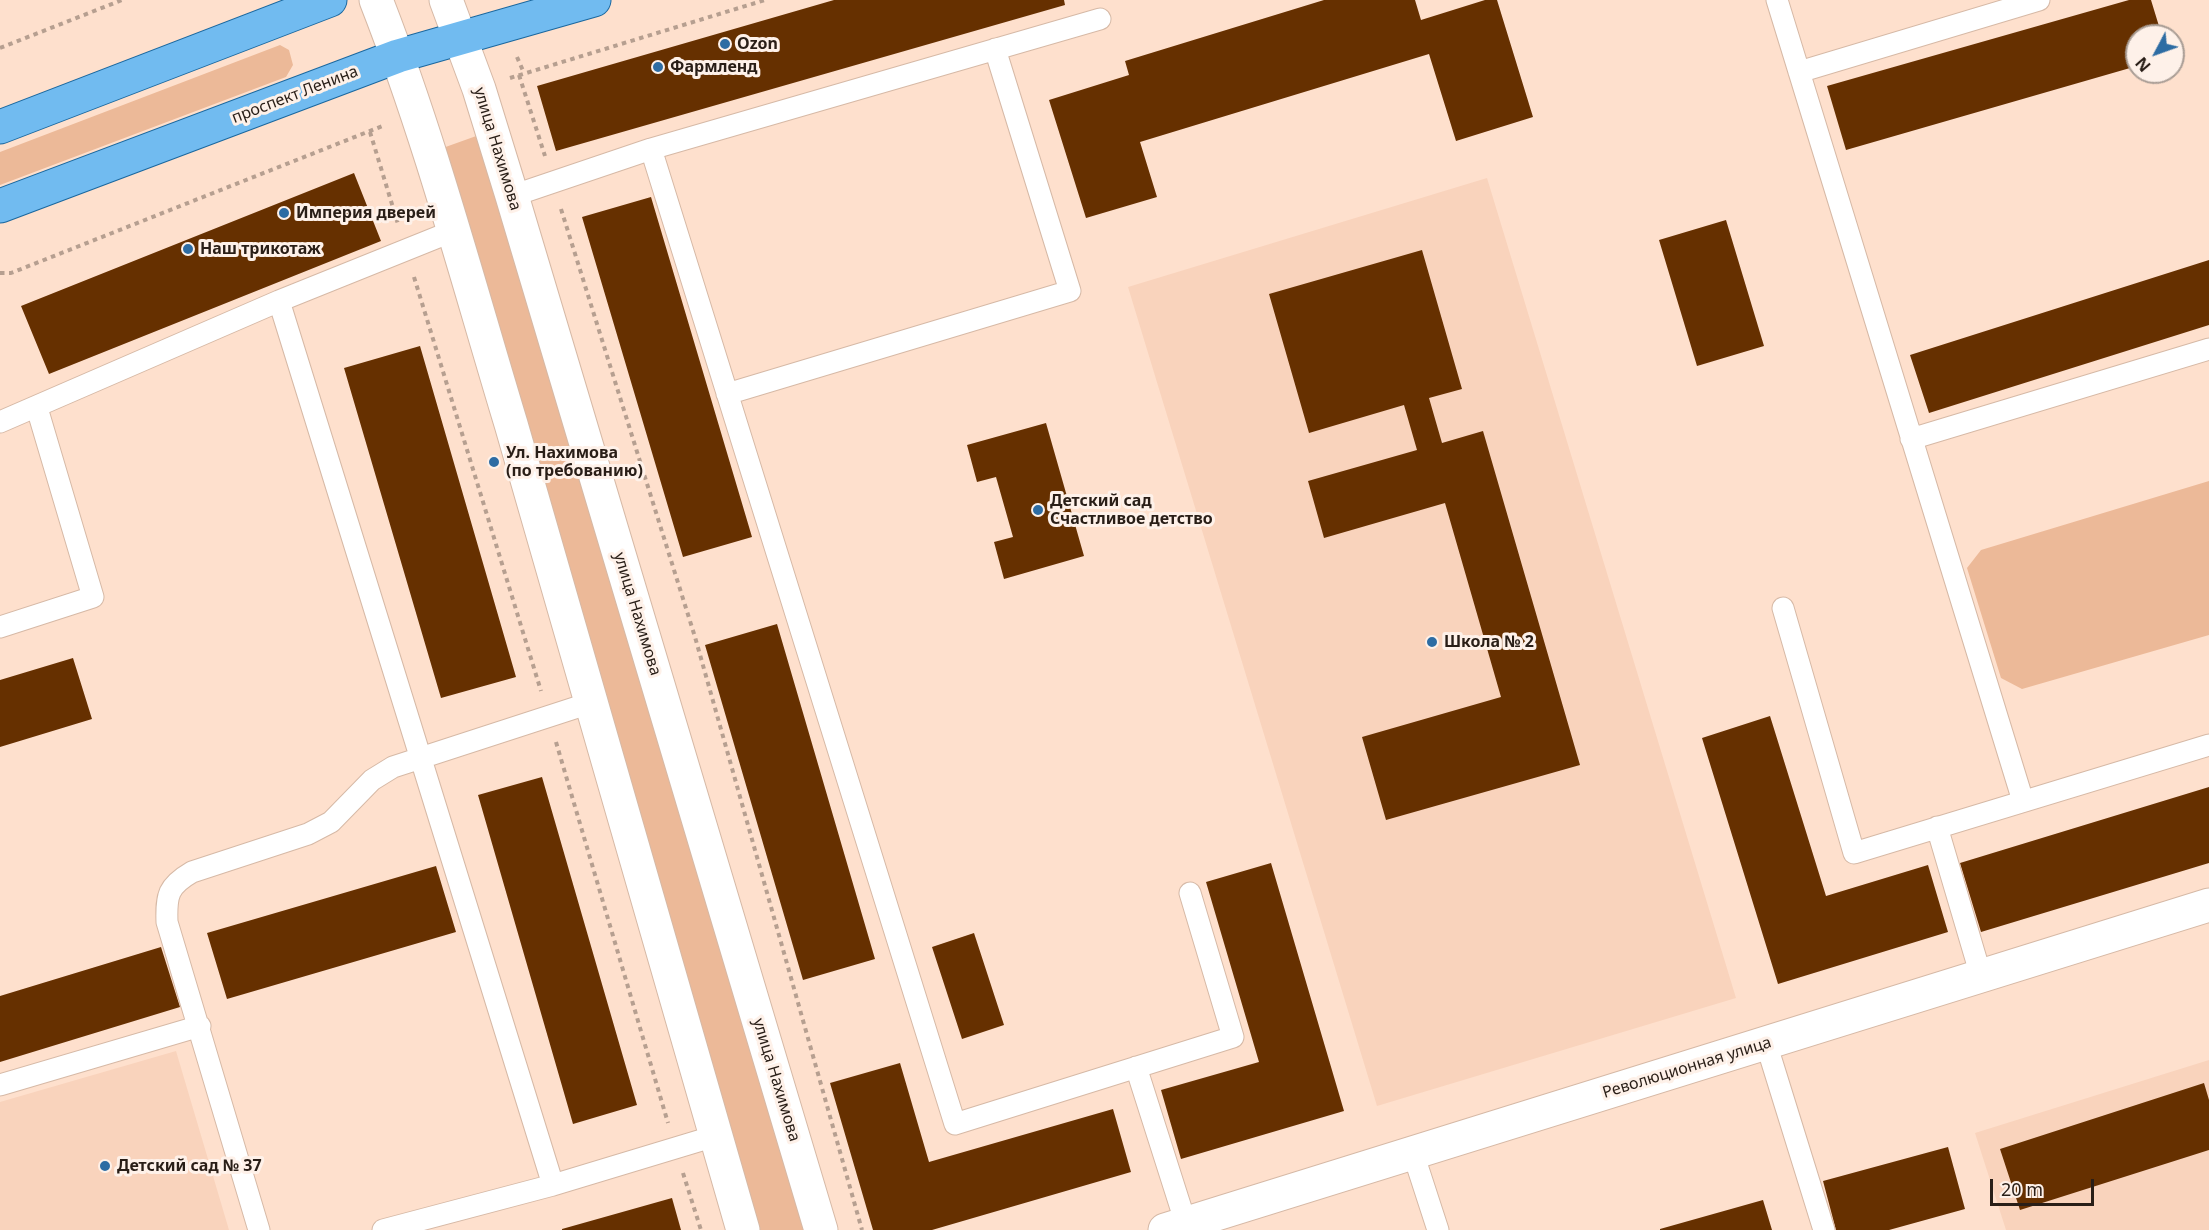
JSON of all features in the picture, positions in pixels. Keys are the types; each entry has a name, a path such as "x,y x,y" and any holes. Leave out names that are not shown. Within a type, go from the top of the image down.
{"main road":[{"path":"0,127 330,0"},
{"name":"проспект Ленина","path":"0,206 398,56 594,0"}],"street":[{"path":"376,0 398,56 453,231 593,702 743,1230"},
{"name":"улица Нахимова","path":"446,0 512,196 821,1230"},
{"name":"Революционная улица","path":"1175,1227 2209,905"}],"lane":[{"path":"1777,0 2023,801"},
{"path":"1799,72 2039,0"},
{"path":"512,196 651,149 1100,19"},
{"path":"728,394 1070,291 995,49"},
{"path":"651,149 955,1124 1233,1037 1190,893"},
{"path":"0,422 37,408 279,301 453,231"},
{"path":"279,301 553,1185"},
{"path":"1911,439 2209,350"},
{"path":"0,627 93,597 37,408"},
{"path":"1784,608 1854,853 2209,746"},
{"path":"259,1230 167,921 166,899 176,881 192,872 309,834 331,822 372,780 393,767 593,702"},
{"path":"1937,827 1981,976"},
{"path":"0,1085 200,1026"},
{"path":"1766,1043 1824,1230"},
{"path":"1136,1067 1175,1227"},
{"path":"383,1230 553,1185 716,1136"},
{"path":"1413,1153 1438,1230"}],"path":[{"path":"0,48 122,0"},
{"path":"506,79 765,0"},
{"path":"514,48 553,182 695,637 862,1230"},
{"path":"0,273 10,273 392,123"},
{"path":"370,132 549,716 700,1230"}],"shaded area":[{"path":"280,45 289,50 293,65 286,77 0,185 0,152"},
{"path":"493,130 812,1230 753,1230 426,154"},
{"name":"Школа № 2","path":"1487,178 1736,998 1377,1106 1128,287"},
{"path":"2209,481 2209,635 2022,689 2001,678 1967,568 1981,550"},
{"name":"Детский сад № 37","path":"176,1051 229,1230 0,1230 0,1102"},
{"path":"2209,1060 2209,1230 2006,1230 1975,1133"}],"building":[{"path":"834,0 1064,0 1065,5 556,151 537,86"},
{"path":"1324,0 1415,0 1421,20 1485,0 1497,0 1533,117 1456,141 1429,54 1140,142 1157,197 1086,218 1049,100 1129,75 1125,61"},
{"path":"2129,0 2151,0 2158,24 2125,24 2125,69 1846,150 1827,86"},
{"path":"354,173 381,241 49,374 21,306"},
{"path":"651,197 752,537 683,557 582,217"},
{"path":"1726,220 1764,346 1697,366 1659,240"},
{"path":"1422,250 1462,389 1429,398 1442,443 1483,431 1580,765 1386,820 1362,737 1501,697 1445,503 1324,538 1308,481 1417,450 1404,405 1309,433 1269,294"},
{"path":"2209,260 2209,325 1929,413 1910,355"},
{"path":"420,346 516,677 441,698 344,368"},
{"name":"Детский сад Счастливое детство","path":"1046,423 1084,556 1004,579 994,542 1013,537 996,477 977,482 967,445"},
{"path":"777,624 875,959 803,980 705,645"},
{"path":"73,658 92,719 0,747 0,680"},
{"path":"1770,716 1826,896 1928,865 1948,932 1778,984 1702,738"},
{"path":"542,777 637,1105 573,1124 478,795"},
{"path":"2209,787 2209,863 1981,932 1960,863"},
{"path":"1271,863 1344,1111 1181,1159 1161,1090 1259,1062 1206,882"},
{"path":"436,866 456,932 227,999 207,933"},
{"path":"974,933 1004,1025 962,1039 932,947"},
{"path":"161,947 180,1007 0,1062 0,996"},
{"path":"900,1063 929,1162 1113,1109 1131,1172 932,1230 873,1230 830,1083"},
{"path":"2204,1083 2209,1100 2209,1150 2020,1210 2000,1149"},
{"path":"1948,1147 1965,1209 1889,1230 1836,1230 1823,1181"},
{"path":"672,1198 681,1230 562,1230 562,1229"},
{"path":"1763,1200 1772,1230 1660,1230 1660,1229"}],"place":[{"name":"Ozon","path":"725,44"},
{"name":"Фармленд","path":"658,67"},
{"name":"Империя дверей","path":"284,213"},
{"name":"Наш трикотаж","path":"188,249"},
{"name":"Ул. Нахимова (по требованию)","path":"494,462"},
{"name":"Детский сад Счастливое детство","path":"1038,510"},
{"name":"Школа № 2","path":"1432,642"},
{"name":"Детский сад № 37","path":"105,1166"}]}
